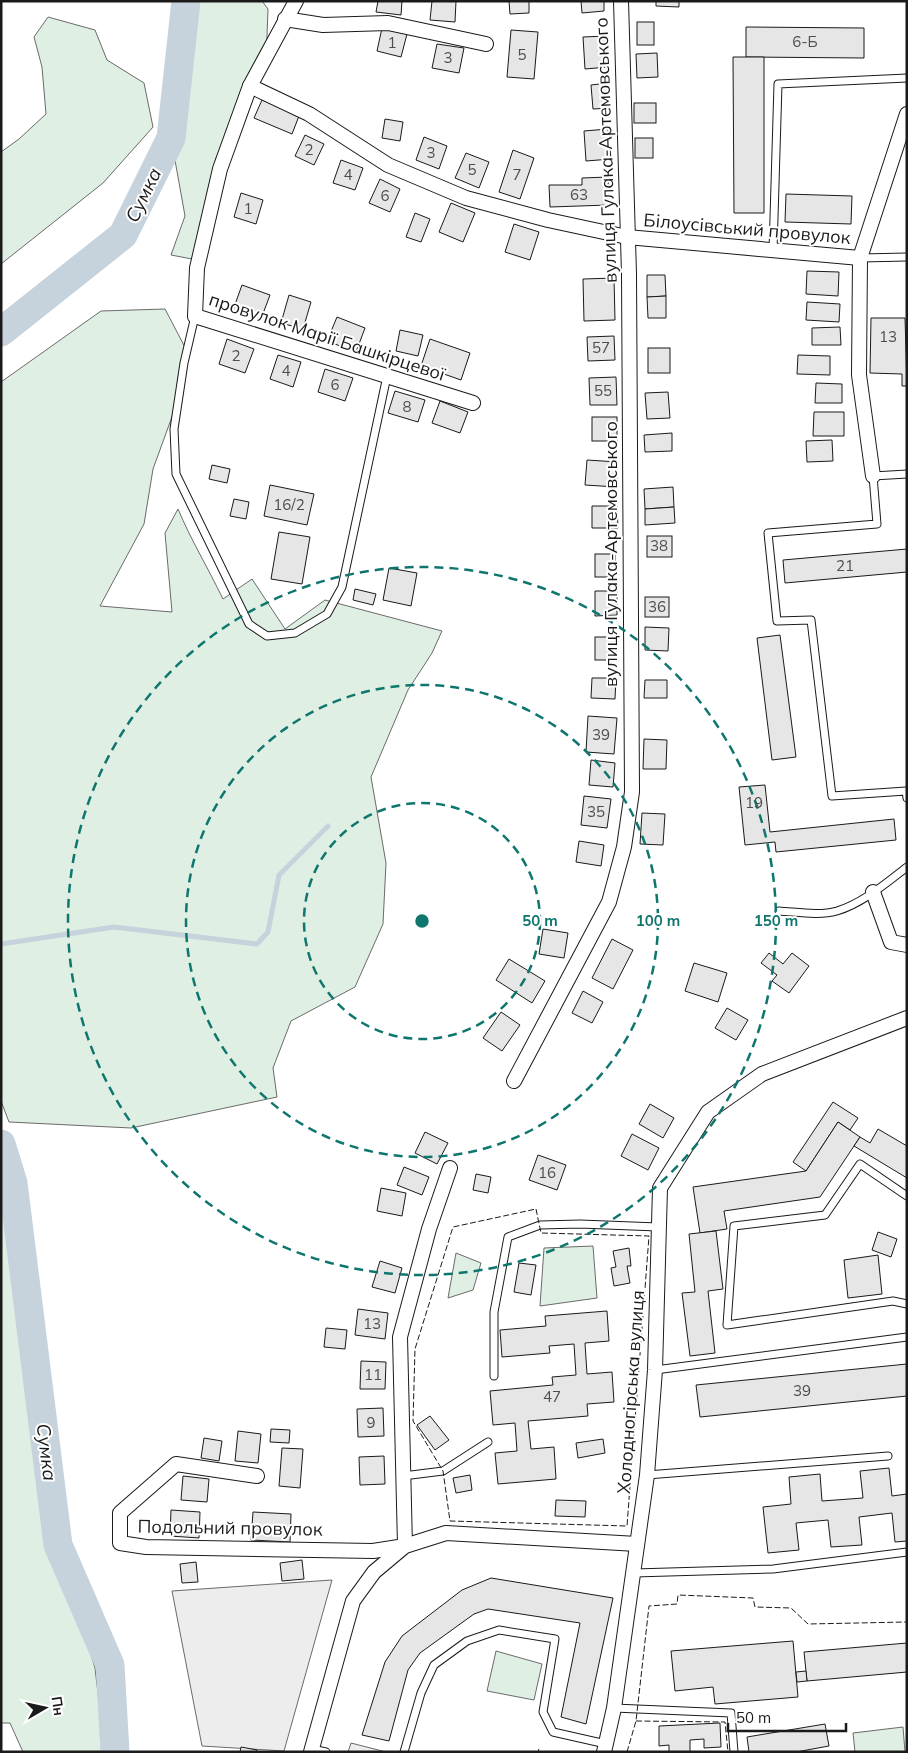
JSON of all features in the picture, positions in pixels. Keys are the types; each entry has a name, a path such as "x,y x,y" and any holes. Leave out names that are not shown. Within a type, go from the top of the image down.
{"street":[{"path":"250,86 285,18 296,1"},
{"name":"вулиця Гулака-Артемовського","path":"514,1081 609,902 624,847 632,792 627,237 621,1"},
{"path":"285,18 323,25 388,23 486,44"},
{"name":"Білоусівський провулок","path":"250,86 309,114 388,165 466,198 548,220 627,237 860,258"},
{"name":"провулок Марії Башкірцевої","path":"250,86 220,169 196,268 196,316 473,403"},
{"path":"873,476 859,375 860,258 907,114"},
{"path":"873,892 891,942 906,947"},
{"name":"Холодногірська вулиця","path":"605,1748 614,1708 647,1475 655,1370 660,1188 708,1112 762,1074 907,1018"},
{"path":"405,1546 400,1337 428,1228 450,1168"},
{"name":"Подольний провулок","path":"257,1476 176,1464 120,1513 120,1543 146,1547 373,1551 405,1546"},
{"path":"312,1750 353,1601 374,1572 405,1546 446,1533 637,1544"}],"lane":[{"path":"773,250 778,84 907,78"},
{"path":"860,258 907,257"},
{"path":"196,316 184,363 174,429 176,474 249,624 267,636 296,633 328,614 342,587 387,376"},
{"path":"907,474 873,476 877,524 768,533 777,622 811,620 832,796 906,791 907,798"},
{"path":"779,911 821,913 838,910 873,892 907,867"},
{"path":"907,1196 860,1164 825,1215 734,1226 727,1325 893,1301 907,1304"},
{"path":"494,1376 494,1312 508,1236 540,1225 580,1224 658,1227"},
{"path":"655,1370 907,1337"},
{"path":"403,1476 443,1471 488,1442"},
{"path":"647,1475 888,1456"},
{"path":"634,1573 773,1569 907,1552"},
{"path":"404,1752 421,1693 434,1665 467,1641 499,1630 556,1639 543,1712 553,1732 605,1748"},
{"path":"614,1708 731,1713 734,1752"},
{"path":"312,1750 326,1752"}],"green space":[{"path":"186,1 262,1 268,9 266,63 216,158 192,259 171,255 185,216 171,138"},
{"path":"48,17 95,30 107,60 144,83 153,127 103,183 1,264 1,152 19,139 46,114 42,67 34,37"},
{"path":"165,309 188,353 173,414 153,469 144,524 100,606 172,612 165,533 178,509 223,599 252,579 285,629 325,600 442,631 432,653 408,690 371,777 386,863 383,924 355,987 291,1021 273,1068 277,1097 131,1128 9,1122 1,1101 1,382 101,311"},
{"path":"1,1144 13,1183 58,1545 95,1668 105,1752 23,1752 10,1723 1,1723"},
{"path":"593,1246 597,1298 540,1306 544,1248"},
{"path":"456,1253 481,1263 473,1290 448,1298"},
{"path":"496,1651 542,1664 534,1700 487,1691"},
{"path":"903,1727 905,1752 855,1752 853,1733"}],"shaded area":[{"path":"332,1580 284,1751 202,1746 172,1591"},
{"path":"351,1743 386,1752 348,1752"}],"building":[{"path":"378,1 402,1 401,15 376,12"},
{"path":"432,1 456,1 455,22 430,20"},
{"path":"509,1 529,1 529,13 510,14"},
{"path":"581,1 604,1 604,11 582,13"},
{"path":"656,1 679,1 679,7 656,6"},
{"path":"637,22 654,22 654,45 637,45"},
{"path":"746,27 864,28 864,58 746,57"},
{"path":"382,28 407,34 401,57 377,51"},
{"path":"511,30 538,32 534,79 507,77"},
{"path":"606,36 608,67 585,69 583,37"},
{"path":"437,44 464,48 459,73 432,68"},
{"path":"657,53 658,77 637,78 636,54"},
{"path":"733,57 764,57 764,213 734,213"},
{"path":"608,83 610,108 593,109 591,85"},
{"path":"262,100 299,116 292,134 254,118"},
{"path":"634,103 656,103 656,123 634,123"},
{"path":"385,119 403,122 400,141 382,138"},
{"path":"608,129 611,159 586,161 584,131"},
{"path":"305,135 324,144 314,165 295,156"},
{"path":"424,137 447,146 439,169 416,160"},
{"path":"635,138 653,138 653,158 635,158"},
{"path":"513,150 534,158 520,199 499,192"},
{"path":"466,153 489,162 479,188 455,178"},
{"path":"341,160 363,168 355,190 333,183"},
{"path":"608,177 609,205 550,207 549,185 582,185 582,178"},
{"path":"380,179 400,189 390,212 369,203"},
{"path":"241,193 263,200 256,224 234,217"},
{"path":"786,194 852,196 851,224 785,222"},
{"path":"451,203 475,213 463,242 439,232"},
{"path":"415,213 430,219 421,242 406,237"},
{"path":"514,224 539,232 530,260 505,252"},
{"path":"807,271 839,272 838,296 806,294"},
{"path":"647,275 665,275 666,296 647,297"},
{"path":"614,278 615,320 584,321 583,279"},
{"path":"242,285 270,295 261,319 233,310"},
{"path":"289,295 311,302 303,329 281,323"},
{"path":"666,296 666,318 648,318 647,297"},
{"path":"807,302 840,304 839,322 806,320"},
{"path":"337,317 365,328 356,352 327,341"},
{"path":"871,318 905,318 907,386 902,386 902,374 870,373"},
{"path":"840,327 841,345 812,345 812,328"},
{"path":"400,330 423,335 418,356 396,351"},
{"path":"614,336 615,360 588,361 587,337"},
{"path":"227,339 254,349 245,373 219,364"},
{"path":"430,339 470,353 461,380 421,366"},
{"path":"648,348 670,348 670,373 648,373"},
{"path":"278,355 301,362 293,387 270,379"},
{"path":"798,355 830,356 830,375 797,374"},
{"path":"325,369 353,378 345,401 318,392"},
{"path":"616,377 617,405 590,405 589,378"},
{"path":"816,383 842,384 842,403 815,403"},
{"path":"395,391 425,400 418,422 388,413"},
{"path":"668,392 670,418 647,419 645,393"},
{"path":"440,401 468,412 460,433 432,423"},
{"path":"814,412 844,412 844,436 813,436"},
{"path":"592,417 617,417 617,441 592,441"},
{"path":"672,433 672,451 645,452 644,435"},
{"path":"832,440 833,461 807,462 806,441"},
{"path":"587,460 618,462 616,487 585,485"},
{"path":"212,465 230,469 227,483 209,479"},
{"path":"270,485 314,494 307,525 264,516"},
{"path":"673,487 674,507 645,509 644,489"},
{"path":"234,499 249,502 246,519 230,516"},
{"path":"592,506 617,506 618,528 592,528"},
{"path":"674,507 675,523 645,525 645,509"},
{"path":"279,532 310,537 302,584 271,579"},
{"path":"647,536 672,536 672,557 647,557"},
{"path":"907,549 907,572 785,583 783,560"},
{"path":"595,554 615,554 615,577 595,577"},
{"path":"389,568 417,573 411,606 383,600"},
{"path":"355,589 376,594 373,605 353,600"},
{"path":"595,591 617,591 617,615 595,616"},
{"path":"645,597 669,597 669,617 645,617"},
{"path":"645,627 669,628 668,651 645,650"},
{"path":"780,635 796,757 772,760 757,638"},
{"path":"595,637 616,637 616,660 595,660"},
{"path":"592,678 616,678 615,699 591,698"},
{"path":"645,680 667,680 667,698 644,698"},
{"path":"588,716 617,718 614,754 586,752"},
{"path":"644,739 667,740 666,769 643,769"},
{"path":"591,760 615,763 613,787 589,785"},
{"path":"765,785 770,832 894,819 896,840 776,852 775,842 745,845 739,787"},
{"path":"584,796 611,799 607,828 581,825"},
{"path":"642,813 665,814 663,845 640,844"},
{"path":"579,841 604,845 601,866 576,862"},
{"path":"543,929 568,933 564,958 539,954"},
{"path":"612,939 633,950 613,989 592,978"},
{"path":"769,953 783,964 792,953 809,966 789,993 772,981 777,975 761,963"},
{"path":"509,959 545,981 532,1003 496,980"},
{"path":"694,963 727,973 718,1002 685,991"},
{"path":"583,991 603,1002 592,1023 572,1013"},
{"path":"727,1008 748,1020 736,1040 715,1028"},
{"path":"501,1012 520,1025 502,1051 483,1038"},
{"path":"833,1102 858,1118 850,1130 838,1122 806,1171 793,1162"},
{"path":"650,1104 674,1118 663,1138 639,1124"},
{"path":"838,1122 860,1137 820,1197 724,1211 727,1229 700,1233 693,1187 806,1171"},
{"path":"878,1129 907,1146 907,1178 854,1146 860,1137 870,1143"},
{"path":"425,1132 448,1143 437,1164 415,1153"},
{"path":"632,1134 659,1148 648,1170 621,1156"},
{"path":"538,1155 566,1165 557,1190 529,1180"},
{"path":"404,1167 429,1177 422,1195 397,1185"},
{"path":"476,1174 491,1177 488,1193 473,1190"},
{"path":"381,1188 406,1193 402,1216 377,1211"},
{"path":"716,1231 723,1289 708,1291 715,1353 690,1356 682,1293 695,1292 689,1234"},
{"path":"878,1232 897,1239 891,1257 872,1250"},
{"path":"629,1248 631,1266 627,1266 630,1283 614,1286 611,1268 616,1267 613,1251"},
{"path":"878,1255 882,1294 848,1298 844,1260"},
{"path":"380,1261 402,1268 395,1293 372,1287"},
{"path":"519,1263 536,1265 531,1295 514,1292"},
{"path":"358,1309 388,1313 385,1339 355,1335"},
{"path":"607,1311 609,1341 585,1343 587,1374 612,1372 614,1402 587,1404 588,1416 528,1421 531,1449 554,1447 556,1479 498,1484 495,1453 517,1451 515,1423 493,1425 490,1391 553,1385 552,1377 576,1375 574,1344 549,1346 550,1353 502,1357 500,1330 546,1326 545,1316"},
{"path":"326,1328 347,1330 345,1349 324,1347"},
{"path":"361,1361 386,1362 385,1389 360,1389"},
{"path":"907,1364 907,1396 700,1417 696,1385"},
{"path":"383,1408 384,1436 358,1437 357,1409"},
{"path":"430,1416 449,1440 435,1450 417,1425"},
{"path":"271,1429 290,1430 289,1443 270,1442"},
{"path":"238,1431 261,1434 258,1463 235,1461"},
{"path":"204,1438 222,1441 219,1461 201,1458"},
{"path":"603,1439 605,1453 578,1458 576,1443"},
{"path":"282,1448 303,1449 300,1488 279,1486"},
{"path":"384,1456 385,1484 360,1485 359,1457"},
{"path":"889,1468 892,1496 907,1494 907,1541 895,1542 892,1513 859,1517 862,1545 831,1547 828,1520 796,1523 799,1550 768,1553 763,1507 791,1504 789,1477 820,1474 822,1501 863,1498 860,1471"},
{"path":"470,1475 472,1490 456,1493 453,1478"},
{"path":"183,1476 209,1479 207,1502 181,1500"},
{"path":"556,1500 586,1501 585,1517 555,1516"},
{"path":"171,1510 200,1512 199,1538 170,1536"},
{"path":"253,1512 291,1514 290,1542 251,1540"},
{"path":"302,1560 304,1579 282,1581 280,1563"},
{"path":"196,1562 198,1582 182,1583 180,1564"},
{"path":"491,1578 613,1598 586,1724 561,1717 580,1623 488,1609 474,1614 420,1653 408,1670 389,1741 362,1735 385,1662 402,1636 462,1590"},
{"path":"793,1641 798,1697 715,1704 713,1687 675,1691 671,1651"},
{"path":"907,1643 907,1672 807,1681 804,1652"},
{"path":"806,1671 807,1681 797,1682 796,1672"},
{"path":"720,1723 721,1747 704,1748 704,1739 690,1740 690,1752 669,1752 669,1745 659,1746 659,1726"},
{"path":"825,1724 829,1746 796,1752 749,1752 747,1737"},
{"path":"241,1747 257,1750 257,1752 240,1752"}],"waterway":[{"name":"Сумка","path":"1,332 123,235 171,138 186,1"},
{"path":"1,944 114,927 257,944 268,932 279,875 328,826"},
{"name":"Сумка","path":"1,1144 13,1183 58,1545 110,1665 115,1752"}],"fence":[{"path":"536,1209 541,1233 649,1236 627,1526 450,1521 443,1471 413,1421 415,1349 453,1227 536,1209"},
{"path":"627,1752 636,1721 649,1606 677,1604 678,1595 753,1598 755,1607 791,1608 808,1624 907,1622"},
{"path":"636,1721 725,1722 728,1752"}]}
